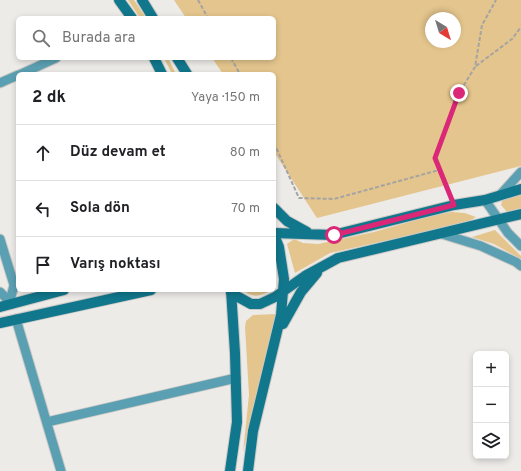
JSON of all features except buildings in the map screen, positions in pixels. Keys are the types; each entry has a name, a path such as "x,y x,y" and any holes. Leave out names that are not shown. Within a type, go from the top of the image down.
{"street":[{"path":"119,0 131,16"},
{"path":"142,0 152,16"},
{"path":"25,72 52,60"},
{"path":"155,60 161,72"},
{"path":"179,60 186,72"},
{"path":"0,83 16,76"},
{"path":"501,194 521,172"},
{"path":"276,234 315,236 334,235 454,205 485,200 521,189"},
{"path":"485,200 508,233 521,246"},
{"path":"276,210 295,226 315,236"},
{"path":"231,292 242,300 255,304 268,301 306,276 338,258 521,214"},
{"path":"442,234 481,246 516,262 521,266"},
{"path":"0,240 14,285 11,303 61,471"},
{"path":"248,471 253,431 281,315 284,279 276,242"},
{"path":"274,344 292,306 301,292 315,274 338,258"},
{"path":"0,292 11,303"},
{"path":"0,307 56,292"},
{"path":"0,323 142,292"},
{"path":"230,471 237,422 231,292"},
{"path":"47,422 236,378"}],"path":[{"path":"198,0 207,16"},
{"path":"475,67 482,25 496,0"},
{"path":"454,205 435,158 459,93 475,67 512,39 521,27"},
{"path":"232,60 239,72"},
{"path":"276,147 299,198 334,199 439,170"}],"shaded area":[{"path":"128,0 134,0 145,16 139,16"},
{"path":"174,0 521,0 521,166 317,218 276,155 276,72 222,72 213,60 276,60 276,16 185,16"},
{"path":"165,60 169,60 175,72 171,72"},
{"path":"521,194 521,208 507,212 501,205 503,198"},
{"path":"452,212 465,213 476,217 466,223 330,253 295,273 287,244 294,239 303,243 318,244 374,232 434,215"},
{"path":"495,230 521,256 521,259 494,244 472,237"},
{"path":"245,292 268,292 257,296"},
{"path":"276,314 243,452 249,395 245,327 246,321 253,315"}],"route":[{"path":"334,235 454,205 435,158 459,93"}]}
